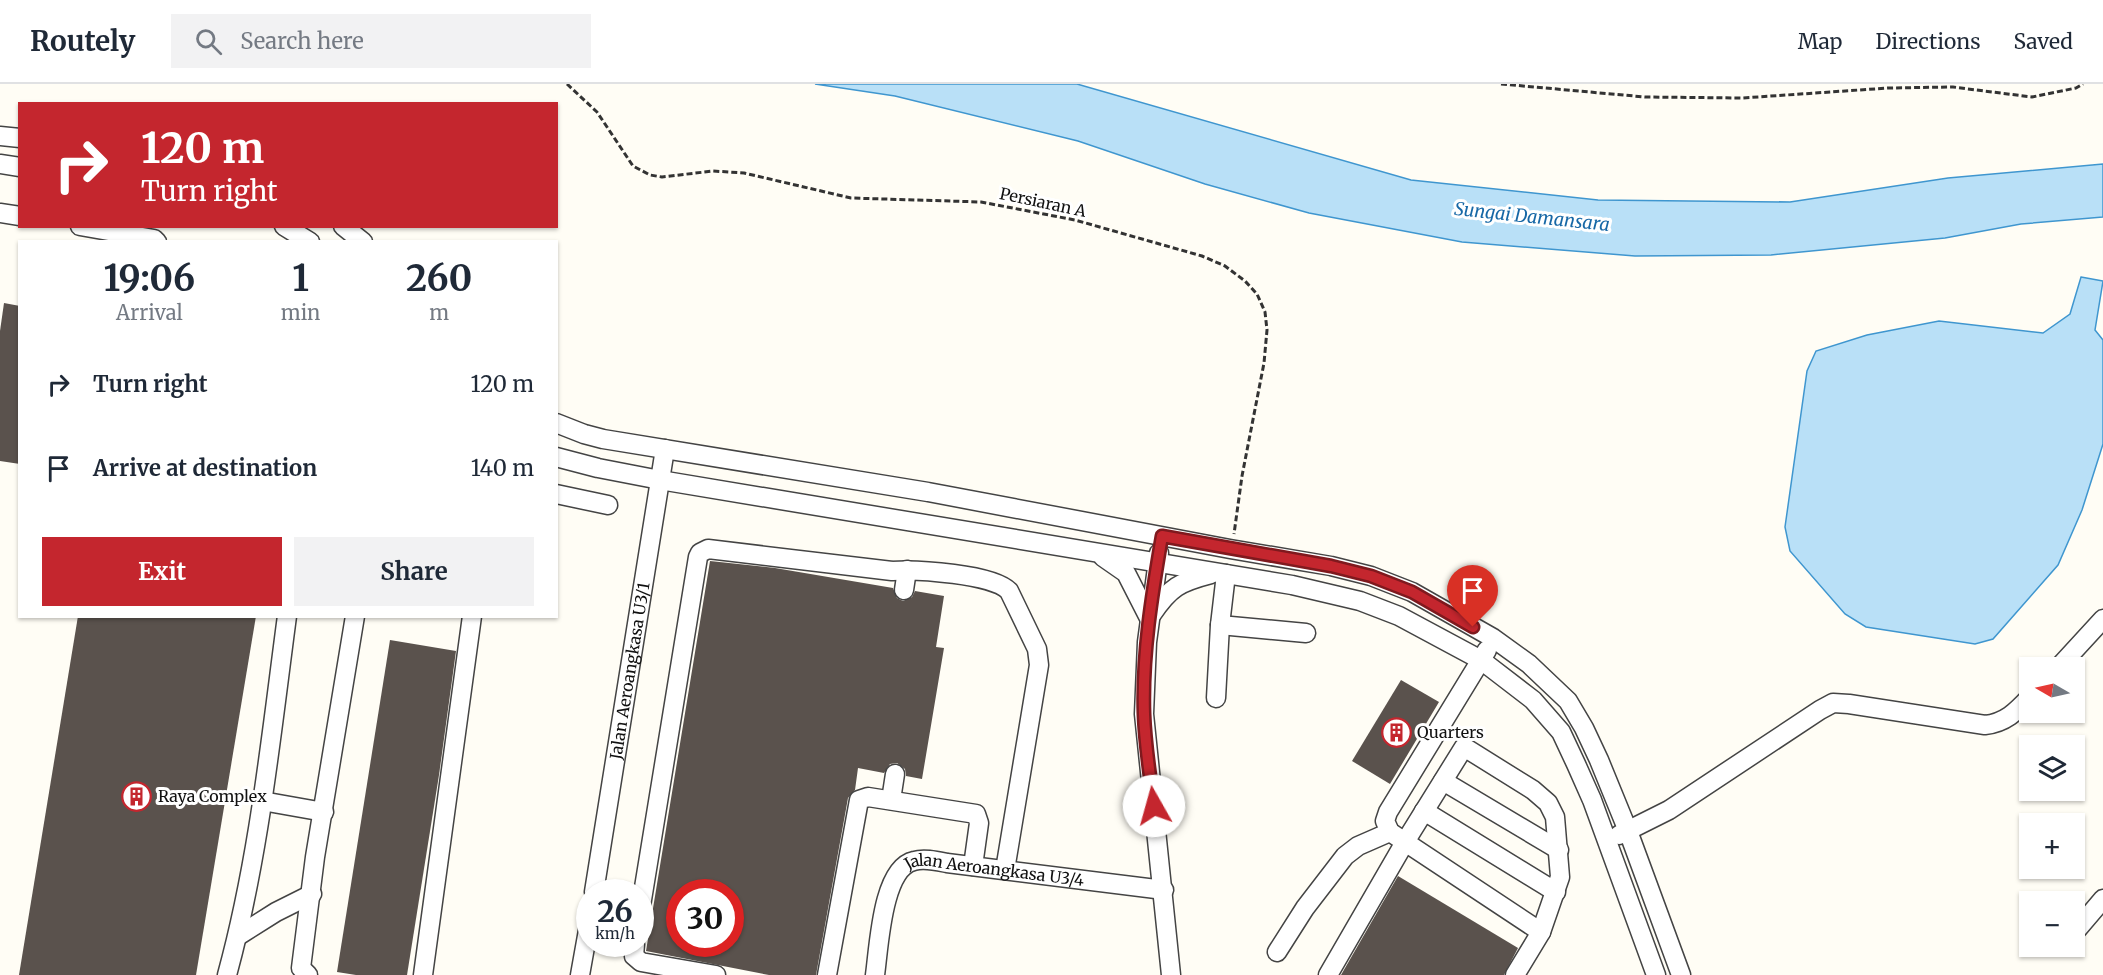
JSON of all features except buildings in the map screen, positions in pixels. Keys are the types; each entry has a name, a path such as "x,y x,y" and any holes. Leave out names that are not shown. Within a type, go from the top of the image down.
{"street":[{"path":"0,136 18,138"},
{"path":"0,164 18,167"},
{"path":"0,213 18,216"},
{"path":"91,228 155,240"},
{"path":"288,228 307,240"},
{"path":"346,228 360,240"},
{"path":"558,424 603,439 928,492 1331,566 1371,576 1412,592 1493,638 1529,664 1568,701 1584,728 1628,831 1681,975"},
{"name":"Jalan Aeroangkasa U3/1","path":"596,879 665,449"},
{"path":"558,458 660,480 1328,592 1399,616 1481,660 1533,700 1561,732 1592,800 1656,975"},
{"path":"558,494 609,505"},
{"path":"1162,536 1149,618 1144,714 1171,975"},
{"path":"646,879 700,553 708,549 892,571 907,570 979,579 1004,585 1037,649 1038,665 1005,870"},
{"path":"1096,553 1126,573 1149,618"},
{"path":"904,590 907,570"},
{"path":"1149,618 1164,596 1185,580 1222,573"},
{"path":"1216,698 1222,573"},
{"path":"227,975 238,936 262,801 287,618"},
{"path":"308,975 301,968 315,857 355,618"},
{"path":"423,975 472,618"},
{"path":"2068,657 2103,619"},
{"path":"1220,625 1306,633"},
{"path":"1493,638 1388,812 1385,821 1390,832 1541,932"},
{"path":"1607,840 1669,810 1820,710 1833,704 1849,704 1985,725 1997,724 2007,719 2019,708"},
{"path":"1438,730 1533,789 1548,803 1555,817 1560,877 1541,932 1515,975"},
{"path":"1328,975 1405,842 1464,747"},
{"path":"891,800 895,774"},
{"path":"1443,781 1559,850"},
{"path":"827,975 858,804 863,798 891,800 976,814 979,823 973,866"},
{"path":"262,801 324,812"},
{"path":"1424,811 1556,892"},
{"path":"1277,952 1305,908 1345,856 1358,846 1390,832"},
{"name":"Jalan Aeroangkasa U3/4","path":"875,975 885,908 891,885 904,865 915,860 1164,890"},
{"path":"238,936 276,912 312,894"},
{"path":"2085,920 2103,899"},
{"path":"580,975 583,957"},
{"path":"635,957 641,962 716,975"}],"path":[{"name":"Persiaran A","path":"567,84 597,112 633,166 650,175 662,177 713,171 744,174 851,198 981,202 1075,220 1202,256 1225,266 1245,281 1257,294 1265,312 1268,330 1230,549"},
{"path":"1501,84 1645,97 1743,98 1888,88 1953,87 2032,97 2076,88 2083,84"}],"water":[{"name":"Sungai Damansara","path":"815,84 1077,84 1411,180 1598,200 1790,202 1948,178 2103,164 2103,217 2021,224 1945,238 1771,255 1635,256 1462,242 1309,213 1205,184 1078,141 895,96"},
{"path":"2081,277 2103,281 2095,330 2103,340 2103,444 2082,510 2058,565 1993,639 1975,644 1866,627 1845,614 1790,551 1785,527 1807,371 1816,351 1867,335 1939,321 2043,333 2070,314"}],"place":[{"name":"Quarters","path":"1396,732"},
{"name":"Raya Complex","path":"137,796"}],"route":[{"path":"1154,806 1144,714 1145,673 1149,618 1162,536 1331,566 1371,576 1412,592 1473,627"}]}
